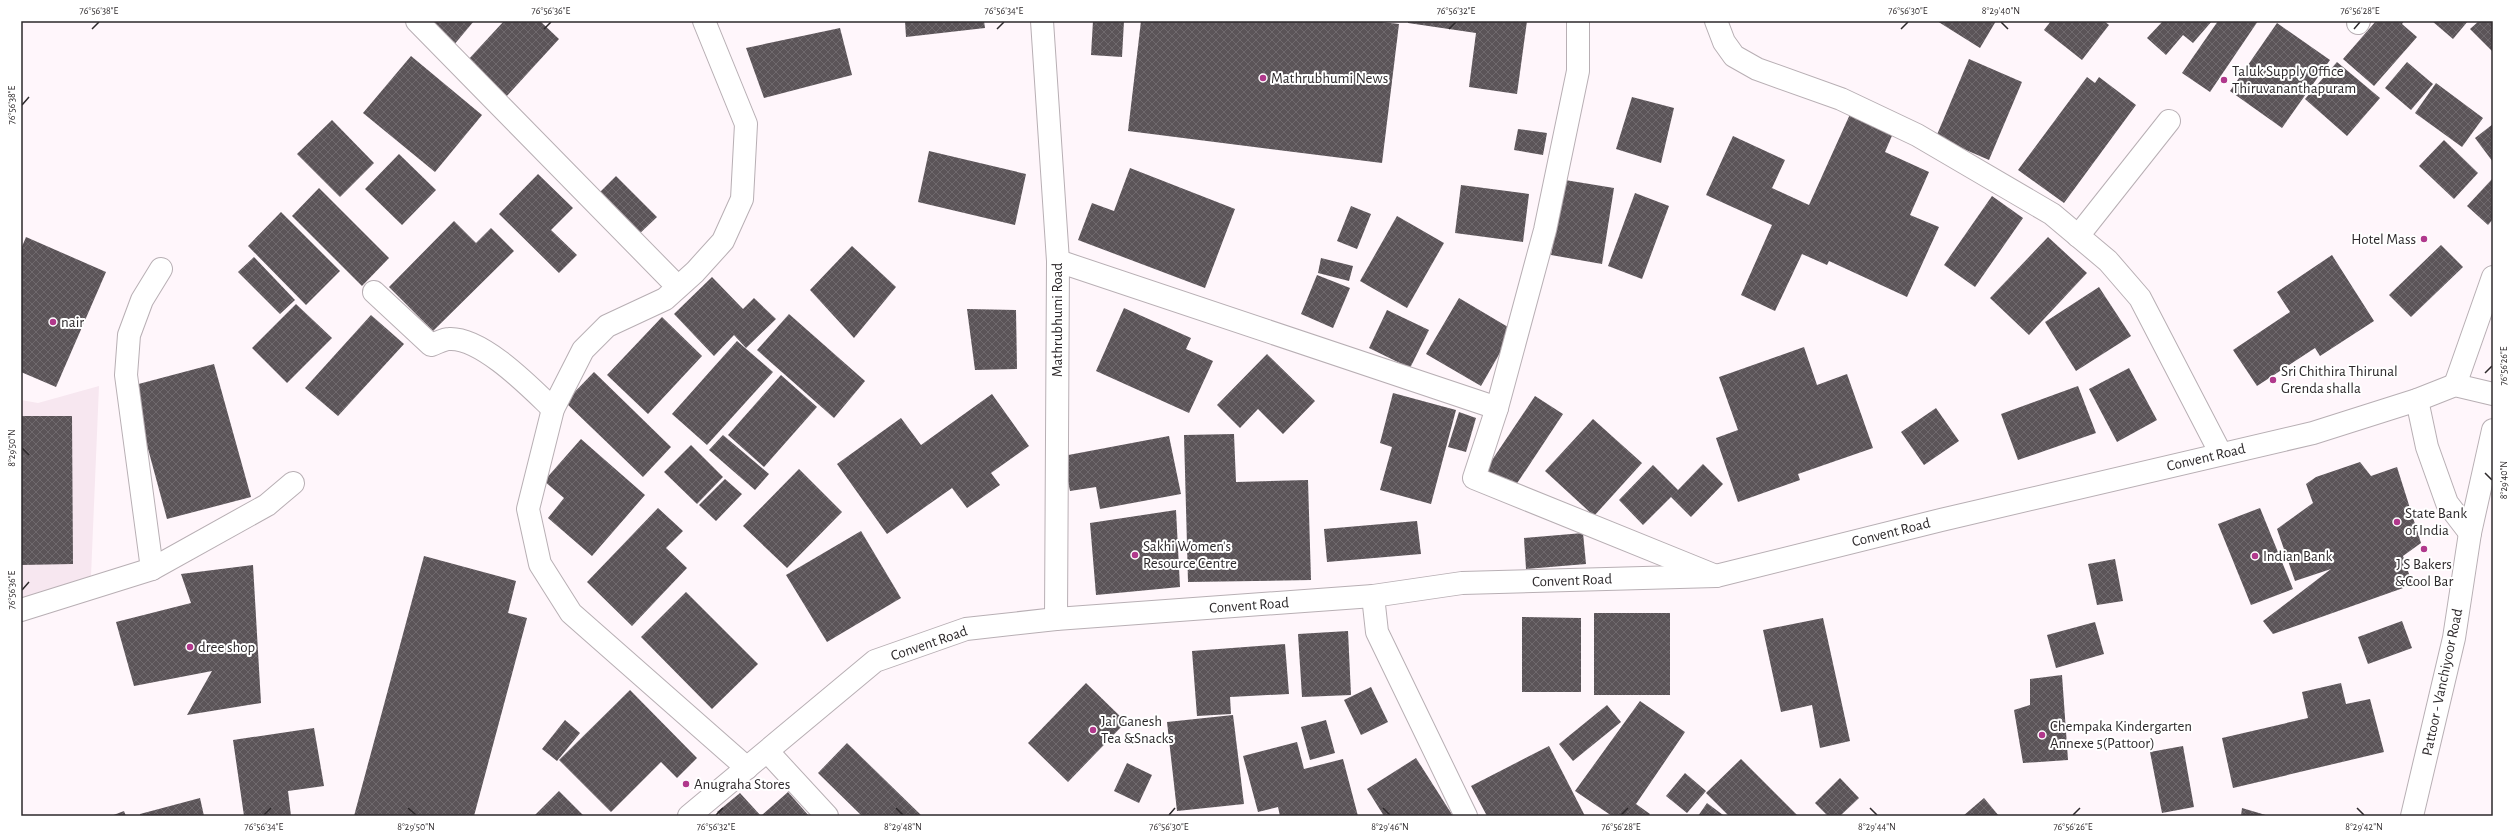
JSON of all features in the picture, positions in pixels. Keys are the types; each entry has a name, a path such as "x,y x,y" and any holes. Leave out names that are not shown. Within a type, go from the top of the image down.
{"street":[{"path":"417,21 678,287"},
{"path":"704,21 746,124 742,199 723,241 695,272 665,299 607,326 583,350 553,409 528,509 540,564 571,613 747,768"},
{"name":"Mathrubhumi Road","path":"1042,21 1058,260 1056,619"},
{"path":"1578,21 1578,71 1547,223 1497,408 1474,478 1716,576"},
{"path":"1716,21 1724,42 1734,56 1757,70 1842,99 1916,135 2052,214 2108,261 2140,298 2221,454"},
{"path":"2078,236 2169,121"},
{"path":"1058,260 1497,408"},
{"path":"152,570 126,374 129,335 142,300 161,269"},
{"path":"2493,277 2455,385 2493,394"},
{"path":"374,292 431,345 450,339 474,346 504,363 553,409"},
{"name":"Convent Road","path":"689,816 768,752 875,661 966,629 1056,619 1374,596 1462,583 1716,576 2313,433 2417,400 2455,385"},
{"path":"2417,400 2427,447 2447,503 2470,533"},
{"name":"Pattoor - Vanchiyoor Road","path":"2412,816 2454,638 2470,533 2493,430"},
{"path":"21,610 152,570 266,505 293,483"},
{"path":"1374,596 1377,632 1466,816"},
{"path":"768,752 827,816"}],"shaded area":[{"path":"99,386 91,576 21,598 21,400 38,403"}],"building":[{"path":"424,21 474,21 453,46"},
{"path":"504,21 540,21 559,39 506,97 467,61"},
{"path":"905,21 984,21 985,28 906,37"},
{"path":"1093,21 1124,21 1122,57 1091,55"},
{"name":"Mathrubhumi News","path":"1141,21 1374,21 1399,24 1382,163 1128,131"},
{"path":"1408,21 1527,21 1517,94 1469,87 1476,33 1408,23"},
{"path":"1937,21 1996,21 1980,48"},
{"path":"2051,21 2104,21 2109,25 2082,60 2044,30"},
{"path":"2163,21 2212,21 2193,43 2183,35 2166,55 2147,38"},
{"path":"2218,21 2258,21 2210,92 2182,73"},
{"path":"2376,21 2404,21 2402,24 2417,37 2374,86 2343,59"},
{"path":"2432,21 2468,21 2453,39"},
{"path":"2479,21 2493,21 2493,52 2470,29"},
{"path":"2277,23 2330,60 2282,128 2230,91"},
{"path":"840,28 852,75 764,98 746,48"},
{"path":"411,56 482,115 435,172 363,113"},
{"path":"1969,59 2022,82 1989,160 1936,137"},
{"path":"2337,62 2380,98 2347,136 2305,99"},
{"path":"2407,62 2433,84 2411,110 2385,88"},
{"path":"2087,77 2095,83 2099,77 2136,105 2064,203 2018,170"},
{"path":"2436,83 2483,118 2462,147 2415,113"},
{"path":"1632,97 1674,108 1661,163 1616,149"},
{"path":"1851,112 1894,131 1885,152 1929,172 1910,215 1939,227 1907,297 1829,261 1827,265 1802,254 1775,311 1741,295 1772,225 1706,195 1733,136 1785,160 1772,188 1809,205"},
{"path":"332,120 374,163 340,197 297,154"},
{"path":"2493,124 2493,162 2475,138"},
{"path":"1518,129 1547,133 1543,155 1514,150"},
{"path":"2444,140 2478,173 2454,199 2419,166"},
{"path":"929,151 1026,174 1015,225 918,202"},
{"path":"399,154 436,190 402,225 365,189"},
{"path":"1130,168 1235,209 1205,288 1078,240 1092,203 1114,211"},
{"path":"538,174 573,208 551,230 577,255 559,273 499,214"},
{"path":"616,176 657,217 636,237 596,196"},
{"path":"2493,178 2493,219 2488,225 2467,206"},
{"path":"1565,180 1614,188 1602,264 1551,255"},
{"path":"1461,185 1529,194 1523,242 1455,233"},
{"path":"319,188 389,258 362,286 292,216"},
{"path":"1635,193 1669,206 1642,279 1608,266"},
{"path":"1992,196 2023,218 1975,287 1944,265"},
{"path":"1351,206 1371,214 1357,249 1337,241"},
{"path":"281,212 340,271 306,305 248,246"},
{"path":"1397,216 1444,243 1407,308 1360,281"},
{"path":"454,221 476,243 491,228 514,251 433,331 389,287"},
{"name":"nair","path":"26,237 106,272 56,387 21,372 21,249"},
{"path":"2048,237 2087,273 2029,335 1990,298"},
{"path":"2441,245 2463,267 2411,317 2389,295"},
{"path":"852,246 896,287 854,338 810,290"},
{"path":"2332,255 2374,321 2320,356 2315,348 2257,386 2233,350 2290,312 2277,292"},
{"path":"254,257 295,300 280,314 238,272"},
{"path":"1321,258 1353,266 1349,281 1318,273"},
{"path":"1317,275 1350,288 1333,328 1301,314"},
{"path":"712,277 743,309 754,298 776,319 746,348 734,335 714,356 674,314"},
{"path":"2099,287 2131,336 2076,371 2045,322"},
{"path":"1459,298 1513,330 1481,386 1426,354"},
{"path":"296,304 332,338 287,383 252,348"},
{"path":"1124,308 1191,338 1186,349 1213,361 1189,413 1096,371"},
{"path":"967,309 1016,310 1017,369 975,370"},
{"path":"1387,310 1429,330 1410,368 1369,348"},
{"path":"789,314 865,381 834,418 757,350"},
{"path":"371,315 404,344 338,416 305,388"},
{"path":"662,317 702,356 648,414 607,375"},
{"path":"737,341 773,372 707,445 672,414"},
{"path":"1804,347 1817,385 1847,374 1873,448 1798,474 1800,480 1738,502 1716,438 1738,430 1719,377"},
{"path":"1267,354 1315,401 1283,434 1258,409 1240,428 1217,405"},
{"path":"214,364 251,497 167,519 131,386"},
{"path":"2129,368 2157,420 2117,442 2089,389"},
{"path":"594,372 671,447 643,477 565,402"},
{"path":"781,375 817,407 764,467 728,435"},
{"path":"2078,386 2096,433 2018,460 2001,414"},
{"path":"1393,393 1456,410 1431,504 1380,490 1392,447 1380,443"},
{"path":"992,394 1029,446 991,473 1000,485 967,508 952,488 887,534 837,464 901,418 921,445"},
{"path":"1535,396 1563,414 1512,491 1484,472"},
{"path":"1936,408 1959,441 1924,465 1901,432"},
{"path":"1459,412 1476,418 1466,452 1448,447"},
{"path":"21,416 72,416 73,564 21,565"},
{"path":"1593,419 1642,463 1594,516 1545,471"},
{"path":"1234,434 1236,482 1308,480 1311,580 1188,582 1184,435"},
{"path":"723,435 769,474 755,490 709,450"},
{"path":"1169,436 1181,494 1100,509 1096,487 1070,491 1063,456"},
{"path":"581,439 645,495 592,556 548,518 564,498 544,481"},
{"path":"691,445 723,477 697,504 664,472"},
{"path":"2360,462 2371,476 2397,467 2421,543 2403,556 2412,583 2406,587 2273,634 2263,621 2331,569 2295,581 2277,529 2313,503 2306,484 2316,477"},
{"path":"1703,464 1723,484 1691,517 1671,497 1643,525 1619,500 1653,465 1678,490"},
{"path":"799,469 842,512 787,568 743,526"},
{"path":"725,479 742,494 716,521 699,505"},
{"path":"658,508 683,531 666,548 687,568 632,626 587,582"},
{"name":"Indian Bank","path":"2260,508 2293,589 2251,605 2218,524"},
{"name":"Sakhi Women's Resource Centre","path":"1176,510 1180,587 1096,595 1090,523"},
{"path":"1417,521 1421,554 1327,562 1324,529"},
{"path":"861,531 901,598 827,642 786,575"},
{"path":"1583,533 1586,564 1526,569 1524,538"},
{"path":"424,556 516,581 508,613 527,618 474,816 354,816"},
{"path":"2115,559 2123,601 2097,605 2088,564"},
{"name":"dree shop","path":"253,565 261,703 187,715 212,671 134,686 116,622 191,603 181,574"},
{"path":"686,592 758,664 712,709 641,637"},
{"path":"1594,613 1670,613 1670,695 1594,695"},
{"path":"1522,617 1581,618 1581,692 1522,692"},
{"path":"1823,618 1850,741 1820,748 1812,705 1781,712 1763,630"},
{"path":"2402,621 2412,648 2368,664 2358,637"},
{"path":"2095,622 2104,654 2056,668 2047,635"},
{"path":"1348,631 1351,695 1302,697 1298,634"},
{"path":"1285,644 1289,694 1230,697 1231,714 1197,716 1192,651"},
{"name":"Chempaka Kindergarten Annexe 5(Pattoor)","path":"2062,675 2068,760 2023,763 2014,710 2030,705 2030,679"},
{"path":"1086,683 1126,722 1068,782 1028,743"},
{"path":"2341,683 2346,704 2370,699 2384,752 2233,788 2222,738 2308,718 2302,692"},
{"path":"1371,687 1388,722 1361,735 1344,700"},
{"path":"630,690 697,758 677,778 661,762 611,812 559,760"},
{"path":"1640,701 1685,732 1636,804 1650,814 1649,816 1612,816 1575,791"},
{"path":"1607,705 1621,722 1573,761 1559,744"},
{"path":"1233,715 1244,804 1177,811 1167,722"},
{"path":"565,720 580,733 557,761 542,749"},
{"path":"1326,720 1335,753 1310,760 1301,727"},
{"path":"314,728 324,786 288,791 291,816 244,816 233,740"},
{"path":"1297,742 1304,769 1343,759 1358,816 1280,816 1278,807 1258,812 1243,756"},
{"path":"847,743 922,816 862,816 818,773"},
{"path":"1549,746 1585,816 1487,816 1471,786"},
{"path":"2183,746 2194,807 2162,813 2150,752"},
{"path":"1416,758 1453,816 1384,816 1367,789"},
{"path":"1741,759 1798,816 1729,816 1706,793"},
{"path":"1127,763 1152,775 1139,803 1114,791"},
{"path":"1685,773 1706,791 1687,813 1666,796"},
{"path":"1840,778 1859,798 1840,816 1828,816 1815,803"},
{"path":"559,791 584,816 534,816"},
{"path":"788,792 809,816 761,816"},
{"path":"740,793 761,816 721,816 717,812"},
{"path":"200,798 204,816 140,816 140,814"},
{"path":"1984,798 1999,816 1963,816"},
{"path":"1707,803 1723,815 1723,816 1698,816"},
{"path":"2242,808 2269,816 2241,816"},
{"path":"124,811 126,816 111,816"}],"place":[{"name":"Mathrubhumi News","path":"1263,78"},
{"name":"Taluk Supply Office Thiruvananthapuram","path":"2224,80"},
{"name":"Hotel Mass","path":"2424,239"},
{"name":"nair","path":"53,322"},
{"name":"Sri Chithira Thirunal Grenda shalla","path":"2273,380"},
{"name":"State Bank of India","path":"2397,522"},
{"name":"J S Bakers &Cool Bar","path":"2424,549"},
{"name":"Sakhi Women's Resource Centre","path":"1135,555"},
{"name":"Indian Bank","path":"2255,556"},
{"name":"dree shop","path":"190,647"},
{"name":"Jai Ganesh Tea &Snacks","path":"1093,730"},
{"name":"Chempaka Kindergarten Annexe 5(Pattoor)","path":"2042,735"},
{"name":"Anugraha Stores","path":"686,784"}]}
